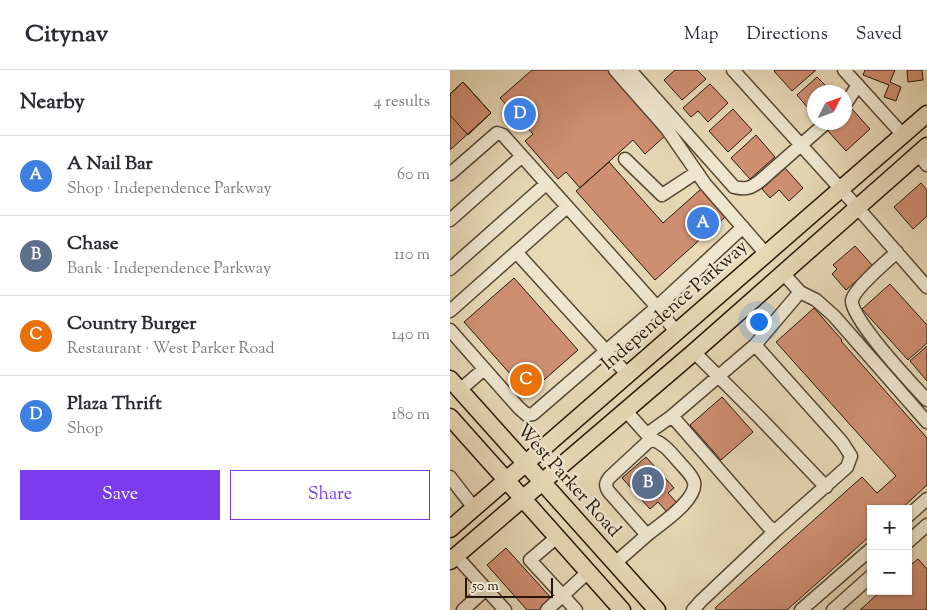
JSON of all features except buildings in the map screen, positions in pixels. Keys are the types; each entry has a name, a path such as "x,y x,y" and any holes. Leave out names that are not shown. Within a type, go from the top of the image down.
{"main road":[{"name":"Independence Parkway","path":"450,529 927,114"},
{"path":"453,559 694,352 857,207 924,155"},
{"path":"676,332 694,352"},
{"name":"West Parker Road","path":"455,384 657,610"},
{"path":"450,417 622,610"}],"street":[{"path":"615,70 667,128 698,172 766,254"},
{"path":"630,70 734,187 750,188 817,130"},
{"path":"733,70 927,287"},
{"path":"844,70 903,135"},
{"path":"852,94 858,85"},
{"path":"450,174 497,133 503,135 657,308 676,332"},
{"path":"450,220 522,156"},
{"path":"625,159 662,195 698,172"},
{"path":"450,269 546,184"},
{"path":"450,311 567,207"},
{"path":"450,330 519,408 527,415 533,414 657,308 742,227"},
{"path":"516,252 627,374"},
{"path":"897,252 854,294 852,305 874,340 927,400"},
{"path":"783,273 800,292 816,300 834,316 927,422"},
{"path":"647,534 609,492 606,481 672,416 755,345 800,292"},
{"path":"693,610 700,601 775,530 847,467 851,456 842,442 755,345"},
{"path":"694,352 826,487"},
{"path":"455,384 484,369"},
{"path":"614,564 688,500 694,490 694,484 688,472 662,443 650,437 626,411"},
{"path":"672,416 768,526 775,530"},
{"path":"451,481 474,508"},
{"path":"912,512 927,499"},
{"path":"912,538 927,525"},
{"path":"557,537 530,560 576,610"},
{"path":"801,610 870,550"},
{"path":"453,559 486,589 505,610"},
{"path":"547,610 588,572"},
{"path":"833,610 867,580"},
{"path":"463,610 486,589"}],"place":[{"name":"Plaza Thrift","path":"520,114"},
{"name":"A Nail Bar","path":"703,223"},
{"name":"Country Burger","path":"526,380"},
{"name":"Chase","path":"648,483"}]}
